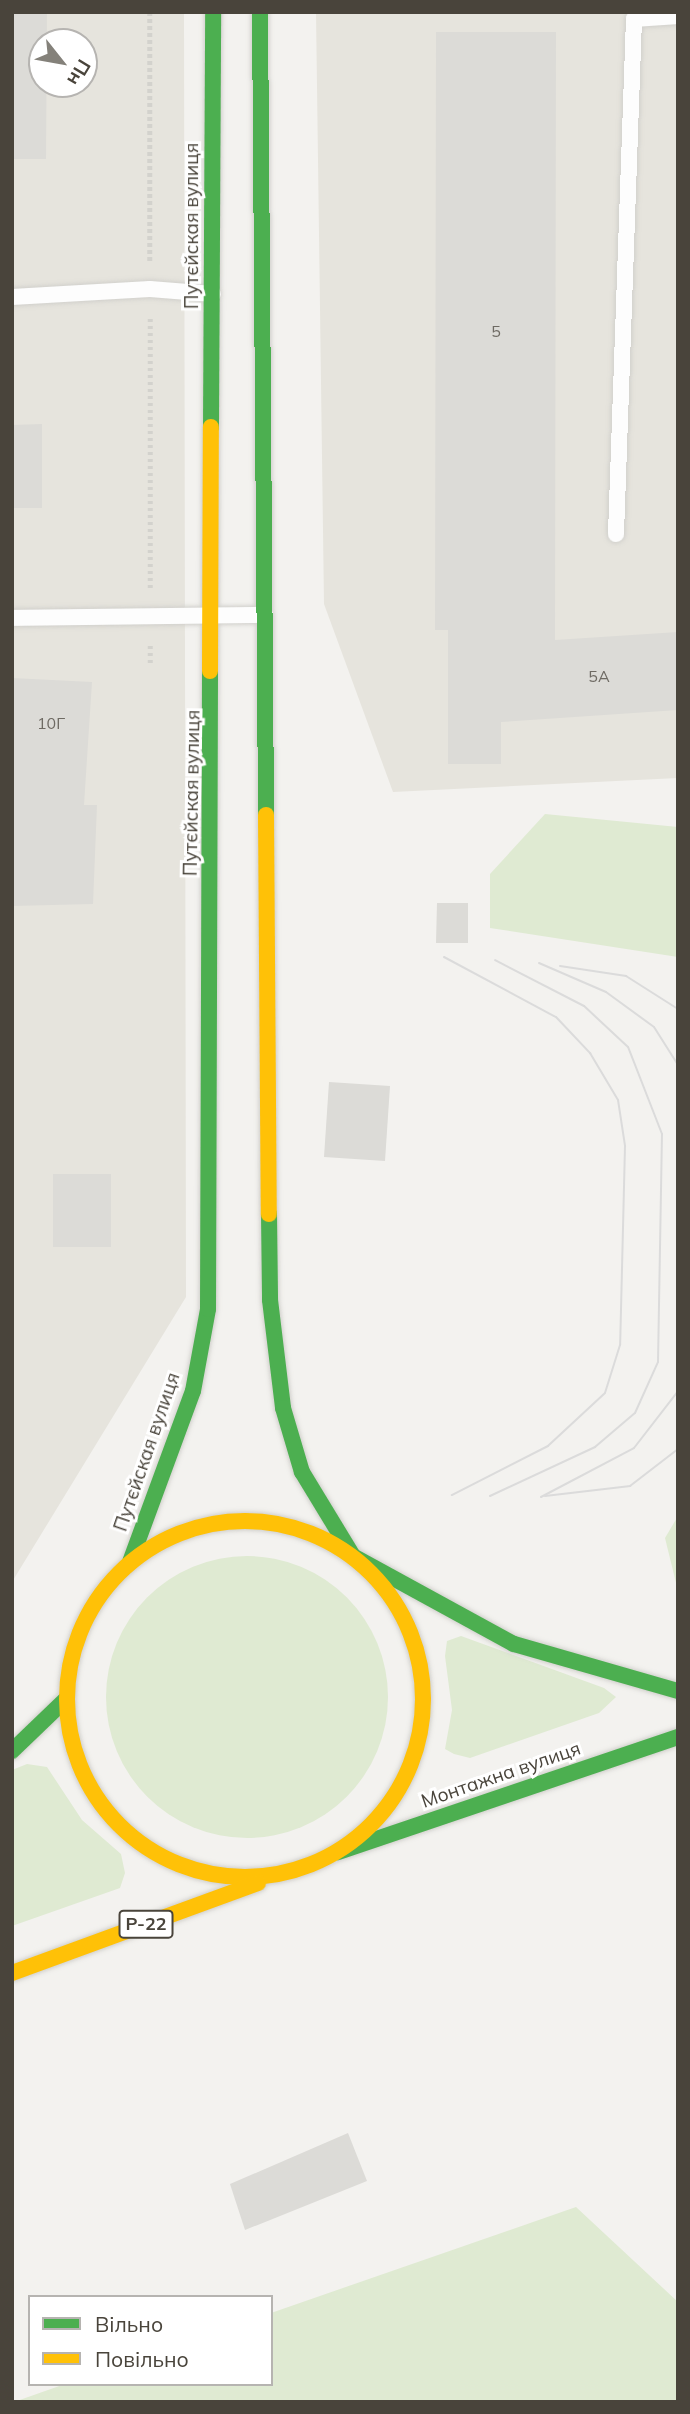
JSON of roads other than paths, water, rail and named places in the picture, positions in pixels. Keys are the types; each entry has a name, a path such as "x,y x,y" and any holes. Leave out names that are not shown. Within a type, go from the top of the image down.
{"main road":[{"name":"Путєйская вулиця","path":"130,1562 193,1391 208,1309 214,616 213,12"},
{"path":"260,12 270,1300 283,1408 302,1472 353,1556 387,1590 411,1631 423,1677 422,1725 409,1771 380,1817 338,1852"},
{"path":"280,1875 235,1879 182,1868 134,1841 97,1802 74,1753 66,1699 74,1646 98,1597 130,1562 183,1533 217,1522 265,1521 311,1533 514,1644 678,1691"},
{"path":"12,1751 66,1699"},
{"name":"Монтажна вулиця","path":"280,1875 338,1852 678,1737"},
{"name":"Р-22","path":"12,1973 280,1875"}],"lane":[{"path":"616,534 634,19 678,16"},
{"path":"12,297 150,289 213,294"},
{"path":"12,618 265,615"}],"tram line":[{"path":"444,957 556,1017 590,1053 618,1100 625,1146 620,1345 605,1393 548,1446 452,1495"},
{"path":"490,1496 595,1447 635,1413 658,1362 662,1134 628,1047 584,1006 495,960"},
{"path":"539,963 606,992 654,1027 678,1065"},
{"path":"560,966 626,976 678,1009"},
{"path":"541,1497 634,1448 678,1391"},
{"path":"545,1496 630,1486 678,1449"}]}
